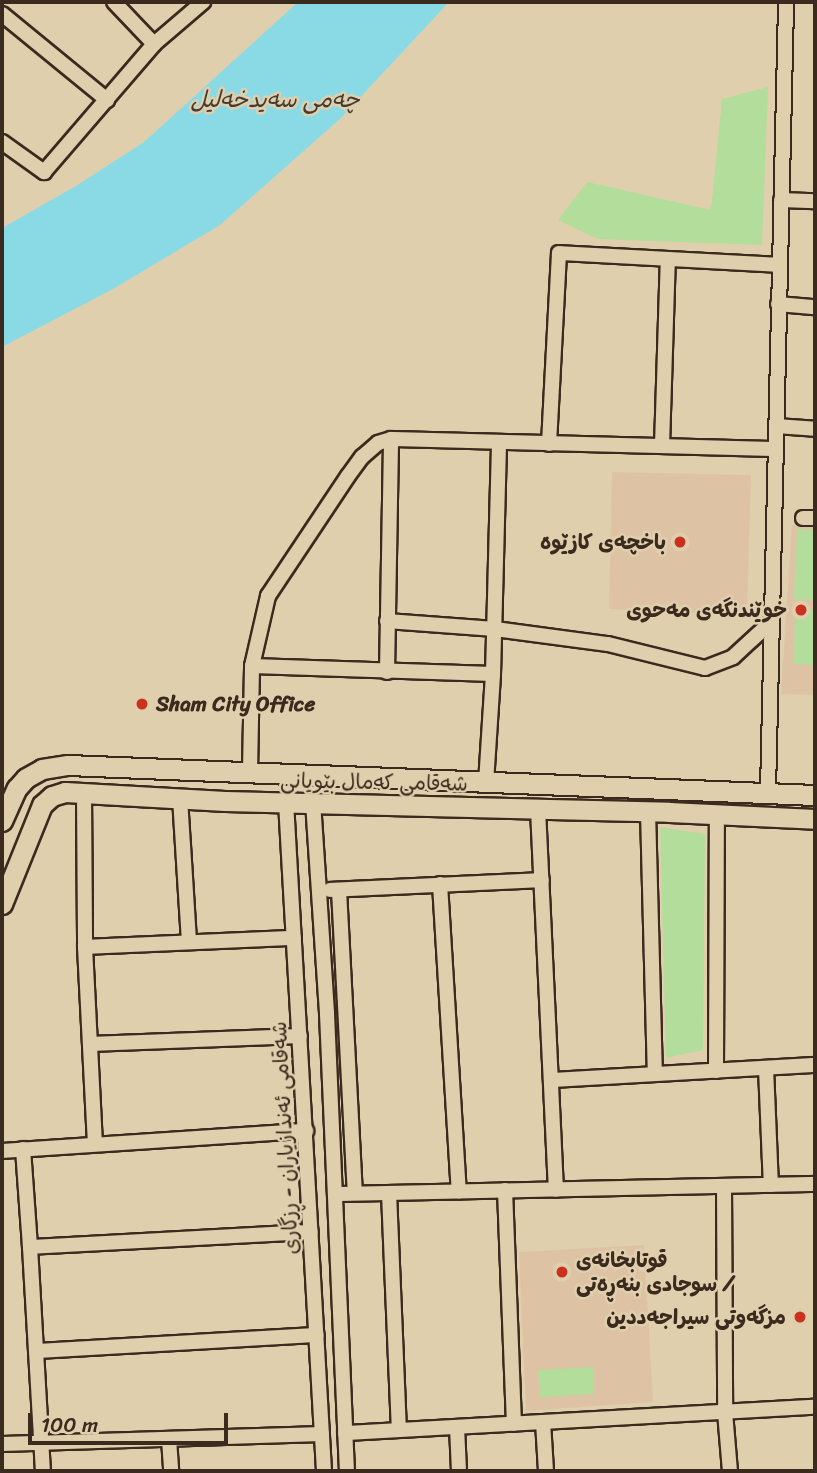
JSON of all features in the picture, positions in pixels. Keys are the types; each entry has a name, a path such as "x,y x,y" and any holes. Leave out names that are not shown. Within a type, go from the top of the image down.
{"main road":[{"name":"شەقامی کەمال بێویانی","path":"2,821 21,783 32,773 48,767 94,765 486,783 670,787 815,794"},
{"path":"225,772 219,792 225,801"},
{"path":"669,812 675,804 670,787"},
{"name":"شەقامی کەمال بێویانی","path":"2,904 45,802 60,793 225,801 648,811 815,819"}],"street":[{"path":"114,2 154,44"},
{"path":"2,142 44,172 154,44 202,2"},
{"path":"768,792 786,2"},
{"path":"2,14 107,100"},
{"path":"781,200 815,201"},
{"path":"549,444 559,253 779,265"},
{"path":"662,446 668,259"},
{"path":"778,304 815,307"},
{"path":"776,426 815,429"},
{"path":"250,772 252,666 263,611 276,581 362,457 379,443 391,439 775,449"},
{"path":"387,672 391,439"},
{"path":"486,783 495,629 499,443"},
{"path":"387,621 495,629 608,644 705,668 733,657 771,622"},
{"path":"252,666 493,674"},
{"path":"84,793 85,947 95,1143"},
{"path":"180,798 189,942"},
{"name":"شەقامی ئەندازیاران - ڕزگاری","path":"286,802 324,1471"},
{"path":"313,802 347,1471"},
{"path":"538,809 556,1190"},
{"path":"648,811 655,1074"},
{"path":"716,1071 718,815"},
{"path":"319,891 542,880"},
{"path":"440,884 459,1191"},
{"path":"339,890 355,1194"},
{"path":"85,947 294,938"},
{"path":"90,1044 300,1036"},
{"path":"551,1080 815,1065"},
{"path":"766,1068 771,1185"},
{"path":"2,1150 306,1131"},
{"path":"23,1149 43,1471"},
{"path":"335,1194 815,1184"},
{"path":"724,1186 726,1412 730,1471"},
{"path":"505,1190 514,1424"},
{"path":"388,1193 399,1430"},
{"path":"30,1247 311,1232"},
{"path":"313,1277 338,1275"},
{"path":"36,1351 317,1335"},
{"path":"345,1433 815,1407"},
{"path":"543,1422 546,1471"},
{"path":"457,1427 459,1471"},
{"path":"2,1444 322,1434"},
{"path":"169,1439 171,1471"}],"shaded area":[{"name":"باخچەی کازێوە","path":"612,472 751,475 747,615 609,609"},
{"name":"خوێندنگەی مەحوی","path":"792,525 815,526 815,695 781,694"},
{"path":"644,1245 653,1402 526,1411 519,1252"}],"green space":[{"path":"768,87 762,245 598,239 558,220 587,182 711,210 722,99"},
{"path":"797,529 815,530 815,600 794,599"},
{"path":"795,609 815,610 815,665 794,664"},
{"path":"660,827 705,834 703,1050 666,1058"},
{"path":"593,1367 594,1394 540,1397 538,1370"}],"water":[{"name":"چەمی سەیدخەلیل","path":"298,2 449,2 341,118 220,225 113,289 2,347 2,228 76,186 144,142"}],"place":[{"name":"باخچەی کازێوە","path":"680,542"},
{"name":"خوێندنگەی مەحوی","path":"801,610"},
{"name":"Sham City Office","path":"142,704"},
{"name":"قوتابخانەی سوجادی بنەڕەتی /","path":"562,1272"},
{"name":"مزگەوتی سیراجەددین","path":"800,1317"}]}
